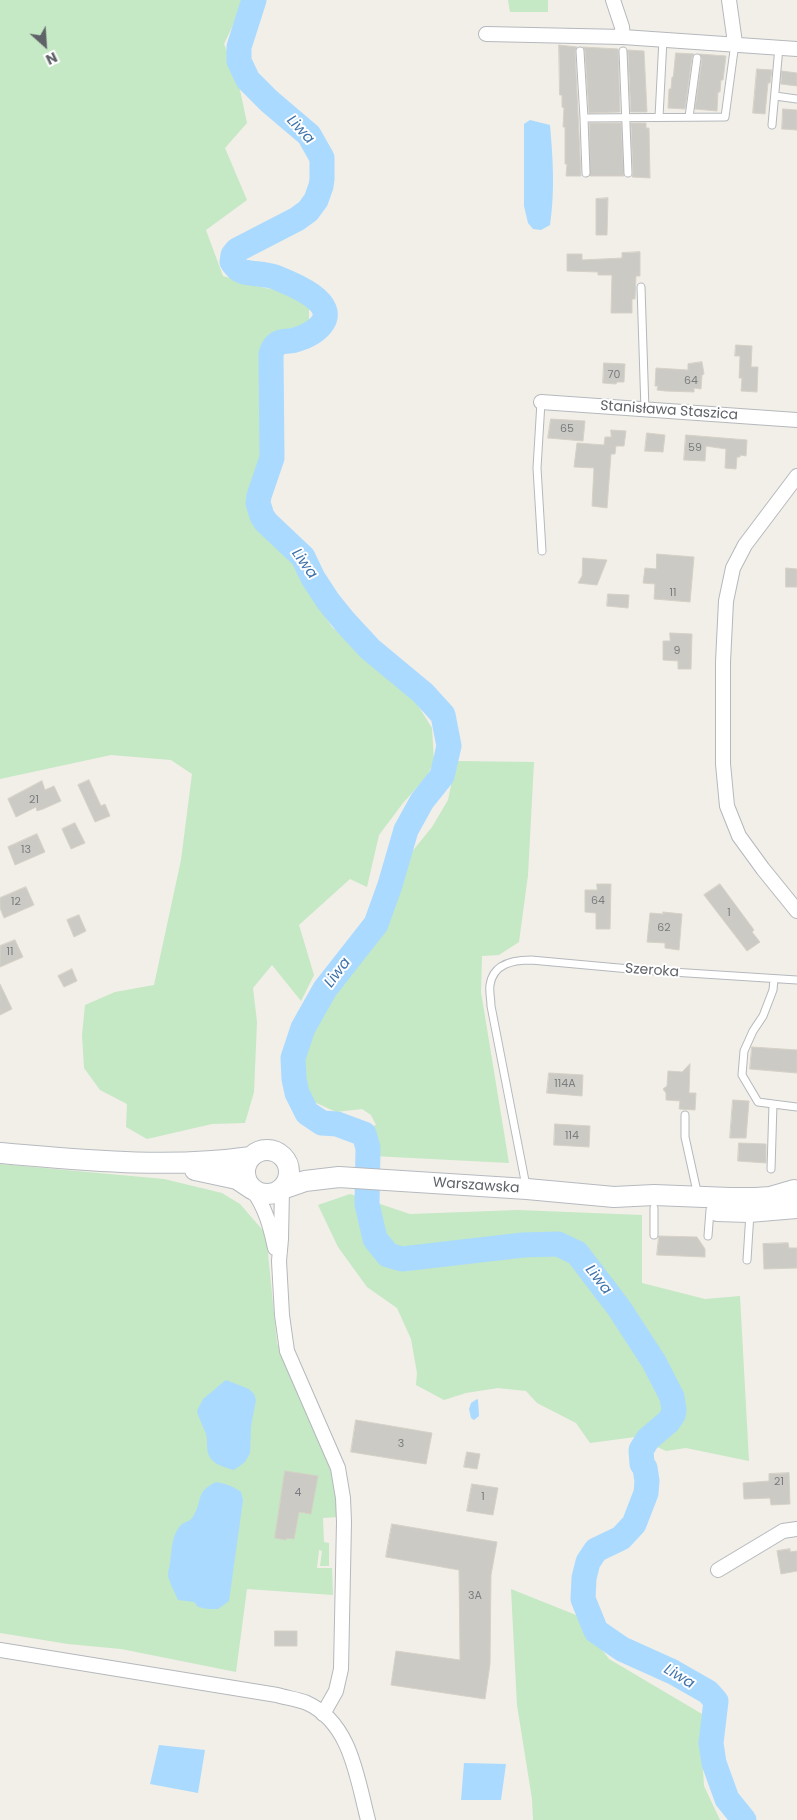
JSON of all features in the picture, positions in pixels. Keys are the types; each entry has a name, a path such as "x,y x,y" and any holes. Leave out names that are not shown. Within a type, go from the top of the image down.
{"main road":[{"path":"151,1164 218,1162 251,1157 261,1150 269,1150 282,1155 290,1168 287,1183 282,1189"},
{"path":"0,1153 151,1164 217,1174 237,1180 259,1193 267,1195 306,1181 338,1177"},
{"path":"251,1157 245,1170 245,1177 252,1189"},
{"path":"287,1161 338,1177"},
{"name":"Warszawska","path":"338,1177 526,1189 614,1197 654,1195 750,1212 796,1196"},
{"name":"Warszawska","path":"614,1197 654,1208 703,1204 730,1198 796,1196"}],"street":[{"path":"613,0 623,36"},
{"path":"729,0 735,43"},
{"path":"486,34 623,36 797,49"},
{"name":"Stanisława Staszica","path":"541,402 797,420"},
{"path":"797,476 745,545 734,568 726,601 723,684 724,789 731,819 739,836 763,870 797,911"},
{"path":"252,1189 263,1204 279,1261"},
{"path":"282,1189 279,1261 282,1315 287,1351 338,1468 343,1498 341,1669 336,1690 323,1714"},
{"path":"718,1570 783,1531 797,1528"},
{"path":"0,1650 277,1695 308,1704 323,1714 334,1725 345,1741 368,1820"}],"lane":[{"path":"659,117 663,39"},
{"path":"584,118 725,117 735,43"},
{"path":"772,126 779,47"},
{"path":"580,51 586,173"},
{"path":"622,51 628,173"},
{"path":"689,117 697,58"},
{"path":"775,96 797,99"},
{"path":"641,287 645,410"},
{"path":"541,402 537,468 542,551"},
{"name":"Szeroka","path":"526,1189 491,1006 490,984 497,970 504,964 516,960 531,960 641,970 797,980"},
{"path":"774,978 774,990 744,1052 742,1075 758,1102 797,1107"},
{"path":"771,1169 773,1104"},
{"path":"685,1115 685,1137 696,1186 703,1204 708,1236"},
{"path":"654,1208 654,1235"},
{"path":"748,1260 750,1212"}],"green space":[{"path":"0,0 245,0 224,44 237,76 247,123 225,148 247,200 206,230 223,276 287,292 309,308 309,323 271,334 263,393 262,448 251,493 268,536 293,557 304,584 332,627 417,704 432,728 434,762 427,776 403,803 379,835 367,887 350,879 299,925 314,975 301,1001 272,965 253,988 257,1022 254,1092 245,1123 212,1124 147,1139 126,1127 127,1104 100,1090 84,1068 82,1035 85,1005 115,992 154,985 181,860 192,774 171,760 111,755 0,779"},
{"path":"508,0 548,0 548,12 510,12"},
{"path":"456,761 534,762 528,875 519,942 499,955 482,956 481,992 509,1163 373,1156 367,1128 376,1125 371,1115 362,1109 336,1112 310,1100 299,1061 313,1020 363,947 381,930 394,901 411,853 432,827 448,800"},
{"path":"0,1164 164,1179 222,1193 240,1204 266,1234 277,1343 336,1475 338,1517 323,1518 324,1542 329,1543 329,1566 320,1566 322,1551 319,1550 317,1568 332,1568 333,1595 247,1589 236,1672 121,1649 68,1644 0,1633"},
{"path":"350,1194 410,1214 518,1210 642,1215 642,1283 705,1299 740,1296 749,1461 686,1448 666,1451 635,1437 590,1443 576,1423 537,1403 526,1391 498,1388 466,1393 444,1400 416,1385 417,1373 411,1339 397,1308 367,1287 338,1247 318,1205"},
{"path":"511,1589 576,1615 609,1659 702,1714 701,1737 704,1786 720,1820 533,1820 532,1799 517,1705"}],"water":[{"path":"530,120 550,125 553,175 552,212 550,225 541,230 533,229 528,223 524,206 524,124"},
{"path":"226,1380 249,1389 254,1394 256,1400 251,1426 250,1453 245,1462 234,1470 215,1463 209,1456 206,1434 197,1411 203,1399"},
{"path":"477,1399 479,1416 474,1420 471,1418 469,1409 471,1403"},
{"path":"216,1482 241,1492 243,1500 229,1601 218,1609 208,1609 198,1607 194,1602 178,1600 168,1573 173,1543 178,1528 193,1517 202,1493"},
{"path":"159,1745 205,1750 198,1793 150,1784"},
{"path":"464,1763 506,1764 501,1800 461,1800"}],"building":[{"path":"559,45 577,47 575,51 581,176 566,176 565,127 563,127 564,108 562,107 562,95 560,95"},
{"path":"583,47 618,49 620,112 589,113 585,51"},
{"path":"628,50 644,51 647,112 631,112"},
{"path":"676,53 694,54 685,109 668,108 669,89 671,89"},
{"path":"700,54 726,56 723,80 721,80 720,92 718,92 717,111 695,109 702,59"},
{"path":"757,69 772,70 770,83 768,83 765,114 753,113"},
{"path":"782,71 797,73 797,86 781,84"},
{"path":"783,109 797,110 797,130 782,129"},
{"path":"590,123 621,123 624,176 590,176"},
{"path":"631,123 646,123 646,128 649,128 650,178 632,177"},
{"path":"608,198 607,235 596,235 596,199"},
{"path":"640,252 640,276 636,276 635,299 632,299 632,313 611,313 612,275 598,275 598,272 567,271 567,254 582,254 582,260 622,258 622,253"},
{"path":"736,345 752,346 751,367 758,367 757,392 741,391 742,378 739,378 740,356 735,356"},
{"path":"702,362 704,374 702,375 701,389 694,388 694,392 657,390 658,386 655,386 656,368 688,370 688,364"},
{"path":"604,363 625,364 624,382 617,382 616,384 603,383"},
{"path":"551,419 585,421 583,441 548,438"},
{"path":"611,430 626,431 624,446 616,446 615,454 611,454 607,508 592,506 594,468 574,467 577,443 604,445 605,437 611,437"},
{"path":"647,433 665,435 663,452 645,451"},
{"path":"686,435 747,440 746,456 740,455 740,457 737,457 736,469 725,468 726,449 706,446 705,461 684,460"},
{"path":"657,554 694,557 690,602 654,599 655,584 643,583 645,568 656,569"},
{"path":"583,558 607,560 597,585 578,583 582,576"},
{"path":"786,568 797,569 797,587 786,587"},
{"path":"608,594 629,595 628,608 607,606"},
{"path":"670,633 692,634 691,669 678,669 678,661 663,660 663,641 670,641"},
{"path":"89,780 101,806 105,804 110,816 95,822 78,785"},
{"path":"42,781 45,790 54,786 61,801 37,811 36,807 16,817 8,799"},
{"path":"75,823 85,843 71,849 62,829"},
{"path":"37,834 45,852 15,865 8,847"},
{"path":"597,884 611,884 610,929 596,929 596,913 585,912 585,890 597,890"},
{"path":"720,884 754,930 752,932 760,942 747,951 704,895"},
{"path":"26,887 34,905 4,918 0,908 0,898"},
{"path":"663,912 682,914 679,950 665,948 665,943 647,942 650,913 663,914"},
{"path":"79,915 86,931 74,937 67,920"},
{"path":"15,940 23,957 0,967 0,946"},
{"path":"72,969 77,981 64,987 58,976"},
{"path":"0,984 12,1009 0,1015"},
{"path":"752,1047 797,1050 797,1073 750,1069"},
{"path":"690,1064 689,1093 696,1093 695,1110 679,1109 680,1101 666,1100 666,1093 663,1089 667,1086 668,1071 682,1072"},
{"path":"549,1073 583,1075 582,1096 547,1093"},
{"path":"733,1100 749,1101 746,1138 730,1138"},
{"path":"555,1124 590,1126 589,1147 554,1145"},
{"path":"739,1143 766,1144 766,1163 738,1161"},
{"path":"659,1236 697,1237 705,1249 705,1257 657,1255"},
{"path":"788,1243 789,1248 797,1248 797,1268 764,1269 763,1244"},
{"path":"356,1420 432,1433 426,1464 351,1452"},
{"path":"467,1452 480,1454 477,1469 464,1467"},
{"path":"285,1471 318,1476 311,1514 299,1512 294,1539 287,1538 286,1540 275,1538"},
{"path":"789,1473 790,1504 771,1505 770,1498 744,1499 743,1483 769,1481 769,1474"},
{"path":"472,1484 498,1488 493,1515 467,1511"},
{"path":"392,1524 497,1542 491,1575 490,1664 485,1699 391,1685 396,1651 460,1660 459,1570 386,1557"},
{"path":"790,1549 790,1552 797,1551 797,1571 781,1574 777,1551"},
{"path":"275,1631 297,1631 297,1646 275,1646"}],"waterway":[{"name":"Liwa","path":"254,0 239,47 239,61 248,80 269,101 309,135 322,158 322,179 316,200 308,211 297,219 237,250 233,255 232,262 242,271 275,277 301,289 319,301 324,309 325,317 321,325 314,332 301,338 278,343 271,354 272,458 258,503 266,522 303,557 313,578 345,622 370,649 423,693 443,715 449,746 442,776 422,801 406,830 376,924 325,989 303,1028 293,1058 297,1093 307,1113 322,1123 337,1124 364,1134 368,1148 367,1204 375,1239 388,1255 402,1259 523,1245 558,1244 577,1253 619,1308 654,1362 672,1397 673,1415 668,1422 648,1439 641,1450 642,1464 645,1468 647,1481 646,1493 634,1524 621,1538 596,1550 588,1562 584,1578 583,1599 596,1631 622,1649 673,1672 708,1692 716,1701 711,1743 714,1763 727,1799 744,1820"}]}
